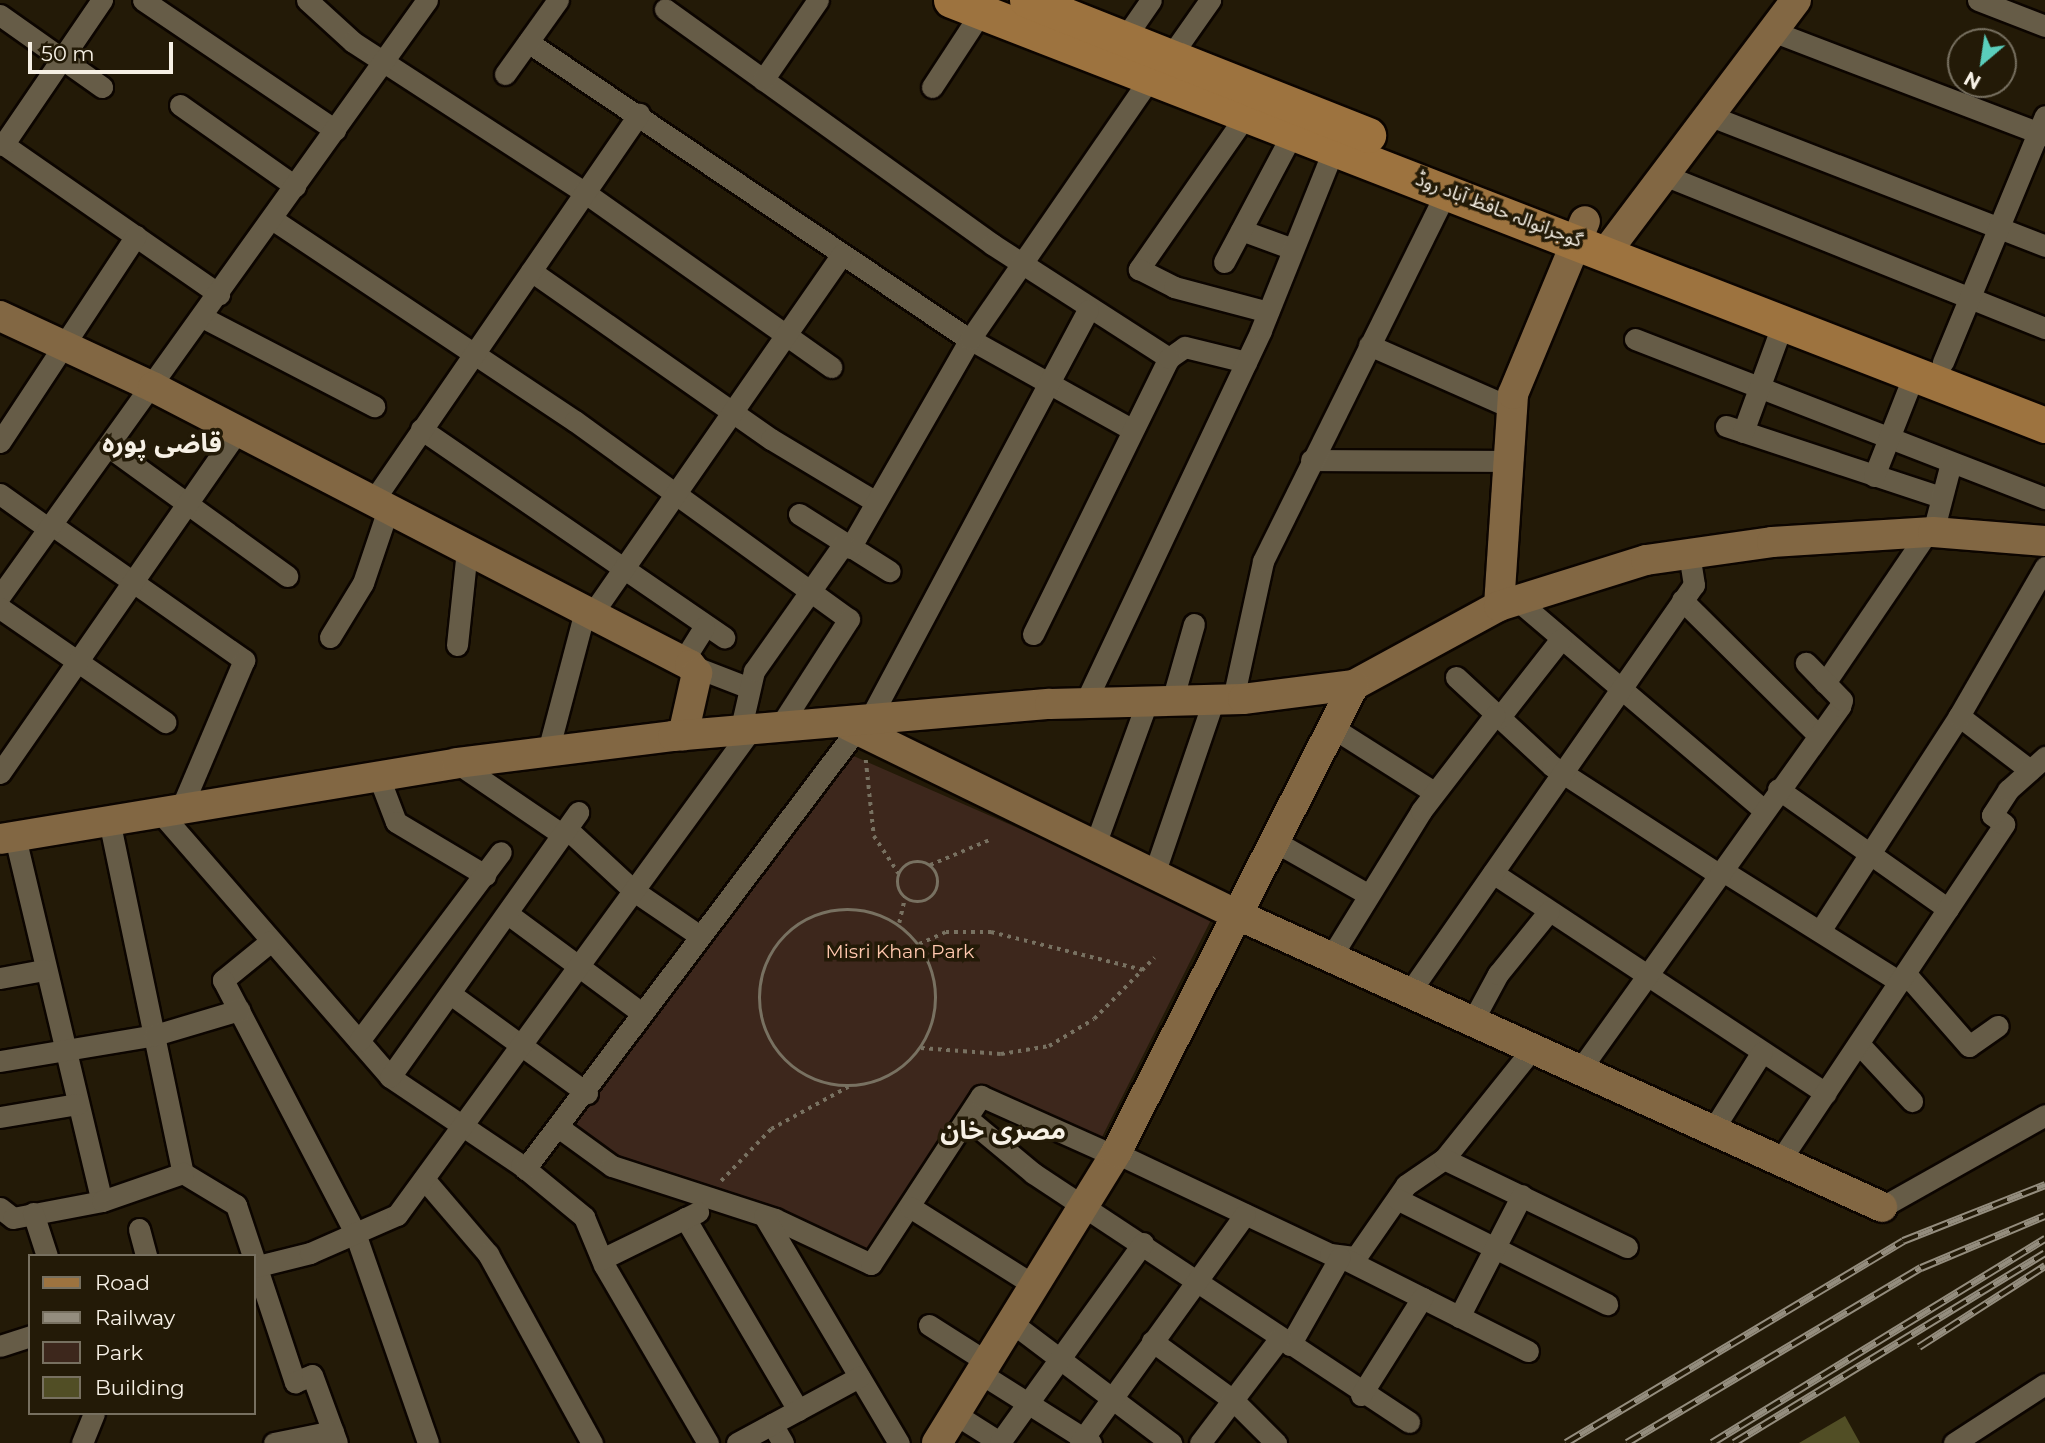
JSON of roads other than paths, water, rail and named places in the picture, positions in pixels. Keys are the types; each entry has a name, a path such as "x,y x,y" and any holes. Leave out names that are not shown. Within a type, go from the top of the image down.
{"main road":[{"name":"گوجرانوالہ حافظ آباد روڈ","path":"1027,0 1079,10 1124,39 1160,68 1245,115 1447,191 1597,236 1784,320 2045,401"},
{"name":"گوجرانوالہ حافظ آباد روڈ","path":"966,6 1160,68 1597,236 1929,367 2045,425"}],"street":[{"path":"102,0 2,144 219,294"},
{"path":"143,0 335,130"},
{"path":"307,0 382,63 584,192 831,367"},
{"path":"0,596 153,387 427,0"},
{"path":"505,74 558,0"},
{"path":"763,80 818,0"},
{"path":"1124,39 1151,0"},
{"path":"756,730 747,687 811,591 846,547 876,502 970,340 1019,262 1210,0"},
{"path":"1508,603 1512,408 1527,350 1597,236 1664,175 1796,0"},
{"path":"1978,0 2045,26"},
{"path":"932,87 966,6"},
{"path":"665,9 1088,310 1169,358"},
{"path":"0,15 102,87"},
{"path":"1772,31 2043,128 1969,298 1889,438 1874,476"},
{"path":"528,42 639,114 970,340 1131,429"},
{"path":"180,105 295,186"},
{"path":"330,637 363,583 381,505 421,429 639,114"},
{"path":"1245,115 1139,269 1174,287 1268,312"},
{"path":"1708,115 2045,246"},
{"path":"1224,262 1293,132"},
{"path":"1085,703 1246,362 1334,148"},
{"path":"1664,175 2045,328"},
{"path":"1154,874 1223,699 1263,561 1447,191"},
{"path":"272,219 474,352 675,491 849,619 756,730 634,891 397,1215 355,1233 257,1267 295,1382 312,1374 335,1437 274,1443"},
{"path":"1241,230 1293,249"},
{"path":"0,442 136,236"},
{"path":"548,751 589,613 622,570 730,410 842,254"},
{"path":"531,271 730,410 876,502"},
{"path":"525,1169 561,1129 642,1013 861,728 1046,381 1088,310"},
{"path":"0,316 153,387 686,663 747,687"},
{"path":"202,317 374,406"},
{"path":"1784,320 1758,387 1734,429 1938,496"},
{"path":"1635,340 2045,498"},
{"path":"1369,345 1512,408"},
{"path":"1033,634 1131,429 1169,358 1185,347 1246,362"},
{"path":"421,429 704,627 724,637"},
{"path":"0,773 8,741 74,661 238,431"},
{"path":"109,447 287,576"},
{"path":"1311,460 1509,461"},
{"path":"1825,683 1930,532 1938,496 1951,463"},
{"path":"0,494 244,660 170,808"},
{"path":"799,514 846,547 889,570"},
{"path":"102,1201 44,970 7,838 170,808 378,775 683,735 756,730 861,728 1085,703 1223,699 1354,685 1508,603 1689,552 1930,532 2045,541"},
{"path":"457,645 467,550"},
{"path":"1409,993 1620,687 1694,585 1689,552"},
{"path":"1820,931 1959,716 2045,567"},
{"path":"1682,600 1818,735"},
{"path":"1508,603 1561,639 1764,810"},
{"path":"0,608 165,722"},
{"path":"1095,845 1195,624"},
{"path":"686,663 704,627"},
{"path":"1331,957 1434,792 1561,639"},
{"path":"683,735 696,673 686,663"},
{"path":"1579,1071 1722,873 1842,700 1806,663"},
{"path":"1456,677 1562,773 1722,873 1903,977 1969,1046 1998,1027"},
{"path":"937,1443 1116,1154 1240,916 1330,726 1354,685"},
{"path":"1779,1162 2004,824 1992,816 2038,764 1959,716"},
{"path":"1330,726 1434,792"},
{"path":"861,728 1240,916 1882,1208 2045,1115"},
{"path":"457,763 569,826 634,891 700,936"},
{"path":"378,775 396,822 485,875"},
{"path":"1778,789 1948,909"},
{"path":"170,808 271,941 390,1077 525,1169 584,1217 602,1259 708,1443"},
{"path":"109,820 183,1173 236,1205 253,1254"},
{"path":"390,1077 452,995 569,826"},
{"path":"1274,841 1369,895"},
{"path":"359,1041 501,852"},
{"path":"1493,873 1645,978 1826,1093"},
{"path":"1472,1022 1498,974 1549,911"},
{"path":"508,914 642,1013"},
{"path":"271,941 223,980 355,1233 428,1443"},
{"path":"0,978 44,970"},
{"path":"452,995 587,1093"},
{"path":"0,1060 155,1035 239,1010"},
{"path":"1859,1044 1912,1101"},
{"path":"1207,1441 1233,1400 1285,1342 1341,1258 1363,1250 1396,1199 1422,1171 1444,1159 1532,1049"},
{"path":"1712,1131 1762,1052"},
{"path":"561,1129 612,1166 764,1216 871,1264 981,1096 1116,1154 1341,1258 1528,1351"},
{"path":"0,1117 78,1104"},
{"path":"967,1118 1084,1205 1196,1278 1361,1395 1409,1422"},
{"path":"1444,1159 1627,1247"},
{"path":"0,1208 13,1218 102,1201 183,1173"},
{"path":"424,1179 488,1254 592,1443"},
{"path":"1459,1317 1522,1195"},
{"path":"1396,1199 1607,1304"},
{"path":"602,1259 714,1201"},
{"path":"910,1207 1034,1285"},
{"path":"33,1213 46,1254"},
{"path":"929,1325 1028,1403 1085,1441 1196,1278 1245,1214"},
{"path":"764,1216 899,1443"},
{"path":"685,1218 798,1410"},
{"path":"139,1229 145,1254"},
{"path":"955,1414 1000,1443 1143,1243"},
{"path":"1361,1395 1422,1298"},
{"path":"1011,1322 1171,1443"},
{"path":"0,1346 28,1337"},
{"path":"1152,1341 1233,1400 1276,1443"},
{"path":"737,1443 859,1377"},
{"path":"1954,1443 2045,1384"},
{"path":"82,1443 93,1415"},
{"path":"772,1424 783,1443"}],"railway":[{"path":"1566,1443 1903,1241 2045,1185"},
{"path":"1627,1443 1921,1268 2045,1216"},
{"path":"1712,1443 2045,1239"},
{"path":"1734,1443 2045,1253"},
{"path":"1919,1347 2045,1266"}],"district":[{"name":"قاضی پورہ","path":"162,444"},
{"name":"مصری خان","path":"1003,1131"}],"park label":[{"name":"Misri Khan Park","path":"900,952"}]}
